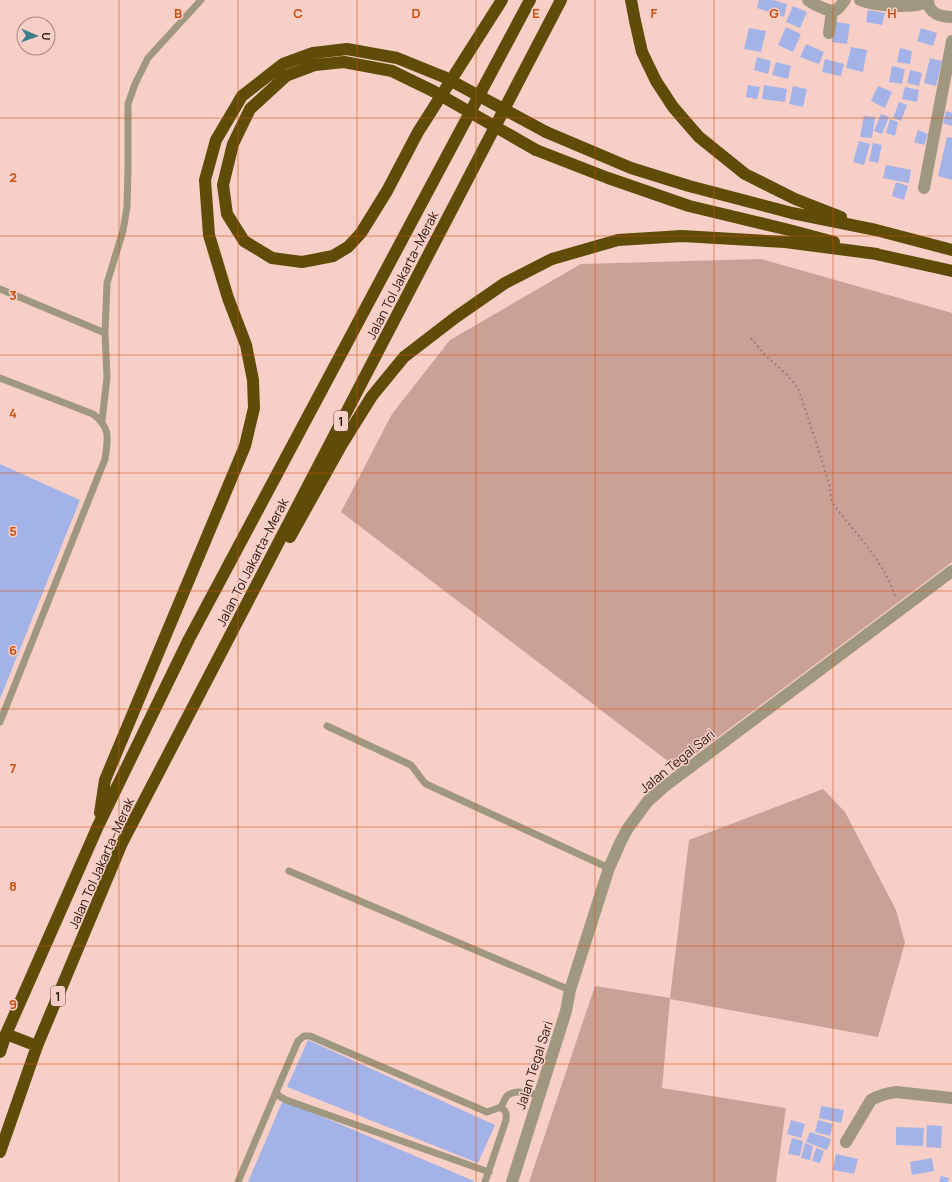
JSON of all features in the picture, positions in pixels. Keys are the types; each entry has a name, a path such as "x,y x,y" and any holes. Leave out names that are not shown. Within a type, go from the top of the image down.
{"highway":[{"path":"502,0 418,132 387,191 362,233 348,247 333,256 302,262 272,258 244,241 227,214 223,185 233,144 250,109 286,76 315,65 344,62 392,71 433,91 536,150 608,178 689,206 789,230 878,254 952,271"},
{"name":"Jalan Tol Jakarta–Merak","path":"0,1052 6,1034 98,826 189,638 530,0"},
{"name":"Jalan Tol Jakarta–Merak","path":"0,1152 37,1046 122,843 561,0"},
{"path":"631,0 634,21 642,52 656,81 673,107 699,137 745,174 794,199 876,230"},
{"path":"98,826 105,780 246,446 254,408 254,380 246,345 228,298 209,235 205,180 216,140 242,96 283,64 313,53 347,49 397,58 444,77 546,132 631,168 689,186 792,213 876,230 952,250"},
{"path":"122,843 189,719 342,444 372,396 404,357 505,282 552,259 618,240 690,236 784,242 878,254"},
{"path":"6,1034 37,1046"}],"street":[{"path":"808,0 812,4 832,11 836,10 845,0"},
{"path":"860,0 880,4 910,6 922,5 928,1 931,10 945,17 952,17"},
{"path":"829,33 832,11"},
{"path":"924,188 947,90 952,41"},
{"name":"Jalan Tegal Sari","path":"512,1182 566,1011 570,990 609,868 621,841 632,822 648,801 665,786 952,571"},
{"path":"846,1142 871,1100 878,1096 896,1092 952,1098"}],"lane":[{"path":"102,421 107,377 105,333 107,284 123,231 127,208 128,104 134,84 148,58 201,0"},
{"path":"0,289 105,333"},
{"path":"0,378 93,414 102,421 105,426 108,440 105,459 0,722"},
{"path":"327,726 411,765 426,784 609,868"},
{"path":"289,871 570,990"},
{"path":"238,1182 298,1041 304,1036 310,1036 487,1112 501,1107 507,1096 513,1093 518,1092 539,1095"},
{"path":"276,1092 279,1096 286,1100 489,1172"},
{"path":"485,1182 506,1120 505,1111 501,1107"}],"path":[{"path":"751,338 765,355 786,374 798,388 830,488 831,499 835,507 872,553 892,585 900,610"}],"shaded area":[{"path":"761,259 952,313 952,562 677,768 341,512 392,414 450,340 581,264"},
{"path":"823,789 845,812 896,910 905,943 878,1037 670,999 662,1088 786,1108 776,1182 529,1182 595,986 670,998 689,840"}],"building":[{"path":"759,0 773,0 787,4 784,17 757,8"},
{"path":"793,6 807,12 800,28 786,22"},
{"path":"868,10 885,13 882,25 866,22"},
{"path":"835,22 850,24 847,44 832,42"},
{"path":"786,27 801,34 793,52 778,45"},
{"path":"749,28 766,31 761,52 744,49"},
{"path":"921,28 937,33 933,46 917,41"},
{"path":"806,44 824,52 819,64 800,57"},
{"path":"851,47 867,50 863,72 846,68"},
{"path":"900,48 912,51 910,64 897,62"},
{"path":"757,57 771,61 768,74 754,70"},
{"path":"930,58 942,61 936,86 924,83"},
{"path":"825,59 844,64 841,76 822,72"},
{"path":"776,62 791,66 788,79 772,75"},
{"path":"892,66 905,69 902,84 889,82"},
{"path":"910,70 922,73 919,86 907,83"},
{"path":"748,85 760,87 757,99 746,97"},
{"path":"764,85 787,89 785,102 762,99"},
{"path":"793,86 807,89 803,107 789,104"},
{"path":"878,86 892,92 885,108 871,101"},
{"path":"905,87 919,90 917,102 902,99"},
{"path":"899,102 907,105 901,121 893,118"},
{"path":"946,111 952,113 952,126 943,123"},
{"path":"881,114 889,117 882,134 874,131"},
{"path":"864,116 875,117 872,138 860,137"},
{"path":"890,119 898,122 895,136 886,133"},
{"path":"918,130 928,134 924,145 914,142"},
{"path":"947,137 952,138 952,180 938,176"},
{"path":"859,141 870,144 864,165 853,162"},
{"path":"873,143 882,145 878,163 869,161"},
{"path":"886,165 911,170 909,183 883,178"},
{"path":"896,182 908,186 904,200 892,196"},
{"path":"0,464 80,500 0,699"},
{"path":"308,1040 495,1125 478,1163 287,1087"},
{"path":"283,1100 474,1181 474,1182 248,1182"},
{"path":"821,1106 844,1110 841,1123 819,1118"},
{"path":"791,1120 805,1124 801,1138 787,1134"},
{"path":"818,1120 833,1124 830,1136 815,1132"},
{"path":"927,1125 942,1126 941,1148 926,1147"},
{"path":"896,1127 924,1128 923,1146 896,1145"},
{"path":"810,1132 831,1139 827,1150 806,1142"},
{"path":"792,1138 803,1141 800,1156 788,1154"},
{"path":"805,1143 813,1146 810,1160 801,1158"},
{"path":"816,1148 824,1151 820,1163 812,1161"},
{"path":"836,1154 858,1159 854,1174 833,1170"},
{"path":"932,1158 934,1171 912,1175 910,1162"},
{"path":"941,1176 949,1178 948,1182 939,1182"}]}
